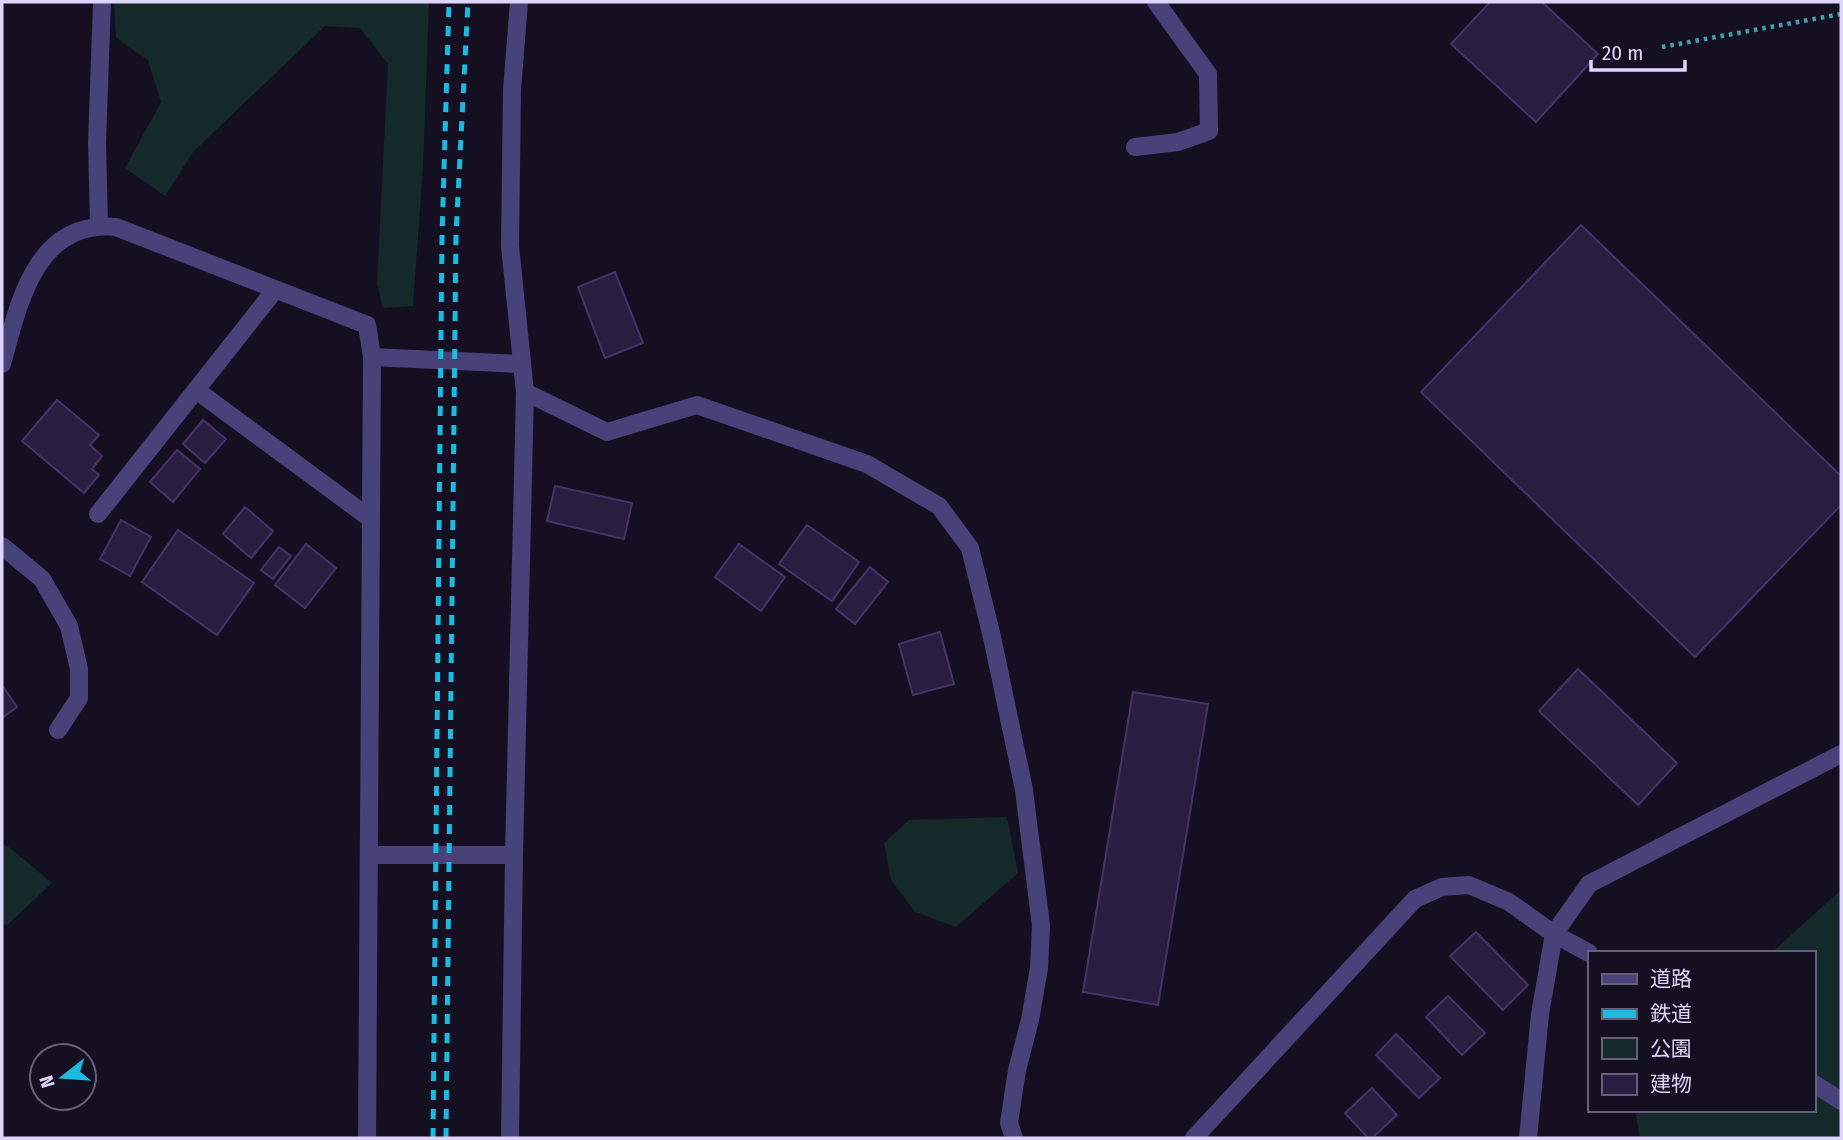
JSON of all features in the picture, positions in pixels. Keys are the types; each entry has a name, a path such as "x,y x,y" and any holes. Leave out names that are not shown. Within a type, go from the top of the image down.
{"street":[{"path":"99,226 97,143 102,2"},
{"path":"510,1138 513,855 525,392 510,246 512,90 519,2"},
{"path":"1135,148 1178,142 1209,131 1208,74 1156,2"},
{"path":"2,364 20,299 43,257 71,234 99,226 116,227 367,325 372,357 368,1138"},
{"path":"98,514 275,290"},
{"path":"372,357 521,364"},
{"path":"196,390 371,519"},
{"path":"525,392 607,432 697,405 867,464 939,506 970,548 1024,790 1041,925 1039,968 1030,1020 1017,1070 1009,1123 1014,1138"},
{"path":"2,546 43,579 69,626 79,668 79,698 58,730"},
{"path":"1528,1138 1540,1014 1554,934 1589,884 1841,754"},
{"path":"369,855 513,855"},
{"path":"1194,1138 1415,899 1442,887 1469,885 1509,902 1554,934 1588,952"},
{"path":"1815,1084 1841,1101"}],"path":[{"path":"1662,47 1841,14"}],"green space":[{"path":"114,2 429,2 423,167 413,306 383,308 377,284 388,64 360,28 325,26 193,152 165,196 125,168 161,102 148,60 116,38"},
{"path":"1007,817 1018,873 956,927 915,912 891,880 884,843 909,820"},
{"path":"2,844 52,883 7,925 2,923"},
{"path":"1841,890 1841,1138 1640,1138 1635,1112 1815,1112 1815,951 1773,951"}],"building":[{"path":"1490,2 1542,2 1598,54 1536,122 1451,44"},
{"path":"1581,225 1841,476 1841,505 1695,657 1421,392"},
{"path":"615,272 643,343 605,358 578,287"},
{"path":"57,400 99,435 90,445 102,456 92,469 99,475 84,493 22,441"},
{"path":"203,420 226,439 205,463 183,444"},
{"path":"177,450 200,469 173,502 150,482"},
{"path":"555,486 632,503 624,539 547,521"},
{"path":"245,507 273,531 251,558 223,534"},
{"path":"121,520 151,537 130,576 100,559"},
{"path":"807,525 859,562 832,601 779,564"},
{"path":"178,530 254,583 217,635 142,582"},
{"path":"306,544 336,568 305,608 275,585"},
{"path":"739,544 785,577 761,611 715,577"},
{"path":"279,547 291,556 273,579 261,570"},
{"path":"870,567 888,582 855,624 836,609"},
{"path":"940,632 954,684 913,695 899,644"},
{"path":"1578,669 1677,763 1638,805 1539,711"},
{"path":"2,685 17,707 2,718"},
{"path":"1133,692 1208,704 1158,1005 1083,992"},
{"path":"1476,932 1528,985 1503,1010 1450,956"},
{"path":"1448,996 1485,1033 1462,1055 1426,1017"},
{"path":"1396,1034 1440,1078 1419,1098 1376,1055"},
{"path":"1372,1088 1397,1115 1372,1138 1368,1138 1345,1113"}],"railway":[{"path":"433,1138 442,237 449,2"},
{"path":"446,1138 456,235 468,2"}]}
